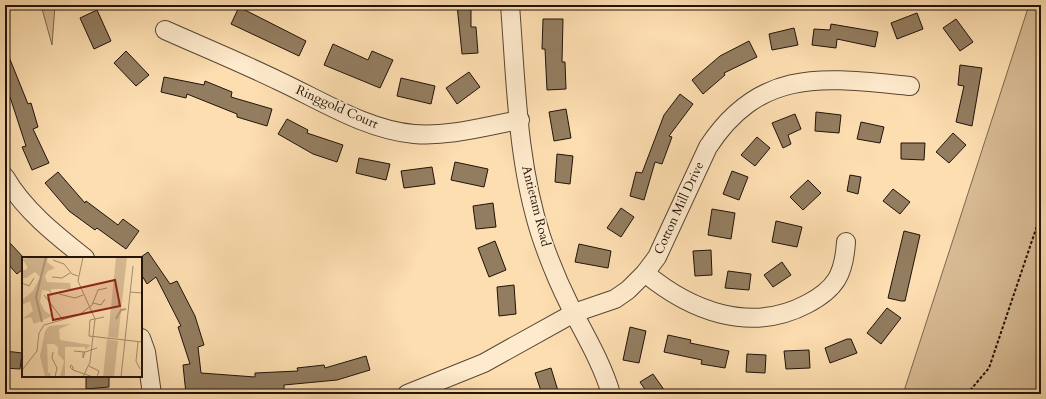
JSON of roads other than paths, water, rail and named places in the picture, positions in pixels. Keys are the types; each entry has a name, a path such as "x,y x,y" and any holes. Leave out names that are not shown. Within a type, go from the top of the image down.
{"street":[{"name":"Antietam Road","path":"510,5 524,162 531,199 541,235 554,270 596,356 611,394"},
{"name":"Ringgold Court","path":"165,30 268,75 368,123 393,131 436,135 520,120"},
{"name":"Cotton Mill Drive","path":"407,394 484,362 574,313 615,299 628,290 645,273 664,243 708,147 731,116 746,104 773,89 810,81 848,80 910,86"},
{"path":"5,177 11,188 33,212 57,235 84,257"},
{"path":"645,273 663,287 699,307 743,319 762,318 781,315 799,308 828,290 837,279 845,262 846,242"},
{"path":"142,341 146,352 152,394"}]}
